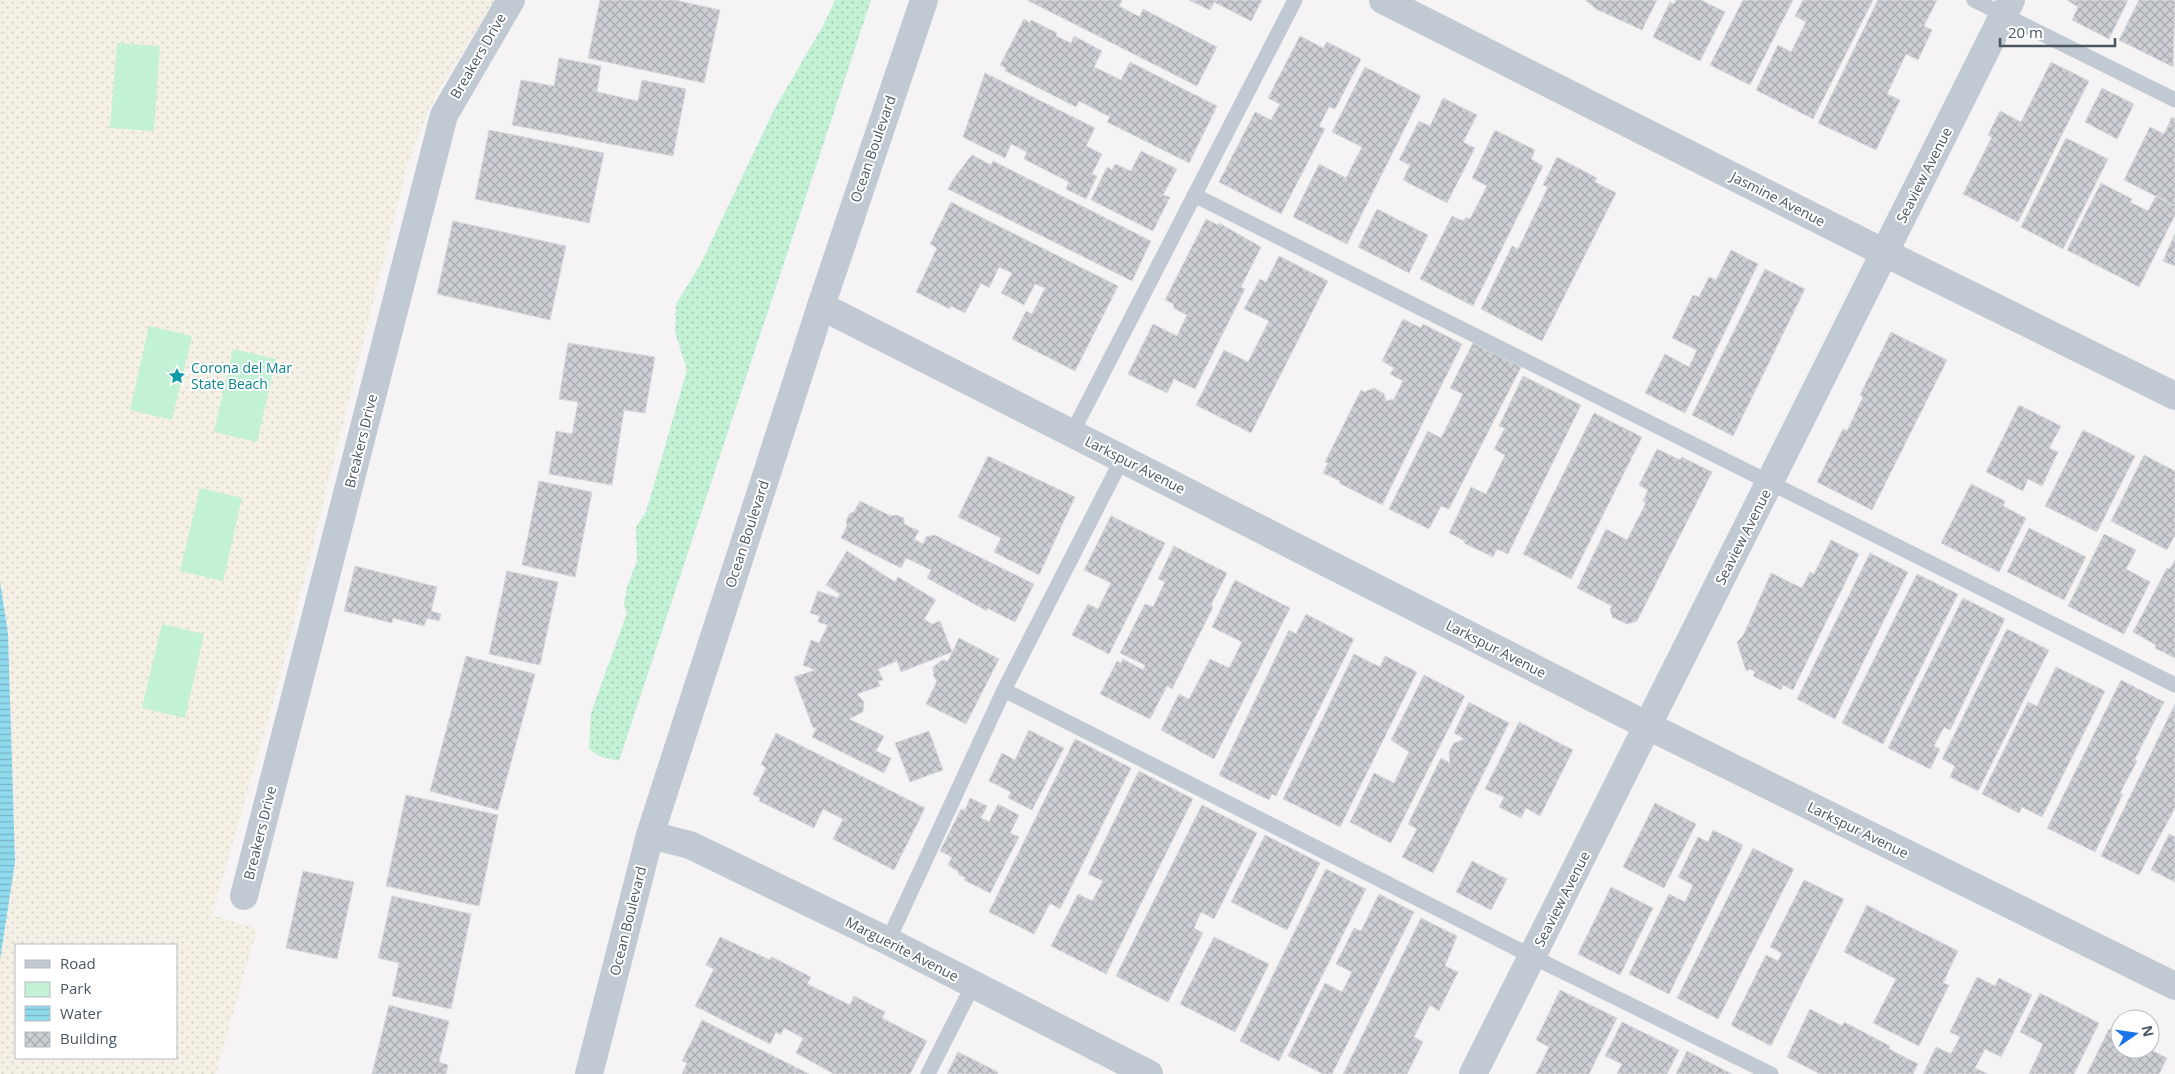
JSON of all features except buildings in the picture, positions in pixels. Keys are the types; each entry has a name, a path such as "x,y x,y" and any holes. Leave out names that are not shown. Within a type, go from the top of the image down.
{"street":[{"name":"Breakers Drive","path":"244,896 444,115 511,0"},
{"path":"910,39 911,0"},
{"name":"Ocean Boulevard","path":"589,1074 650,836 820,306 924,0"},
{"name":"Jasmine Avenue","path":"1383,0 1885,253 2175,396"},
{"name":"Seaview Avenue","path":"1474,1074 2008,7"},
{"name":"Larkspur Avenue","path":"820,306 1648,726 2175,986"},
{"name":"Marguerite Avenue","path":"650,836 690,845 888,941 1149,1074"}],"lane":[{"path":"1072,433 1295,0"},
{"path":"1974,0 2008,7 2175,100"},
{"path":"1194,194 2175,685"},
{"path":"888,941 1004,690 1122,459"},
{"path":"1004,690 1533,957 1771,1074"},
{"path":"928,1074 973,985"}],"green space":[{"path":"835,0 871,0 619,761 599,756 589,749 591,713 627,613 624,605 627,587 637,561 636,527 646,512 687,370 675,332 676,304 700,265 775,108 824,24"},
{"path":"117,43 160,46 154,131 110,128"},
{"path":"149,326 192,336 172,420 130,410"},
{"path":"233,349 276,359 257,442 214,432"},
{"path":"200,488 242,498 223,581 180,571"},
{"path":"162,624 204,634 185,718 142,708"}],"sand":[{"name":"Corona del Mar State Beach","path":"0,0 496,0 445,80 427,113 406,170 278,685 212,915 257,929 216,1074 0,1074 0,960 15,862 8,633 0,582"}],"water":[{"path":"0,582 8,633 15,862 0,960"}],"place":[{"name":"Corona del Mar State Beach","path":"177,376"}]}
